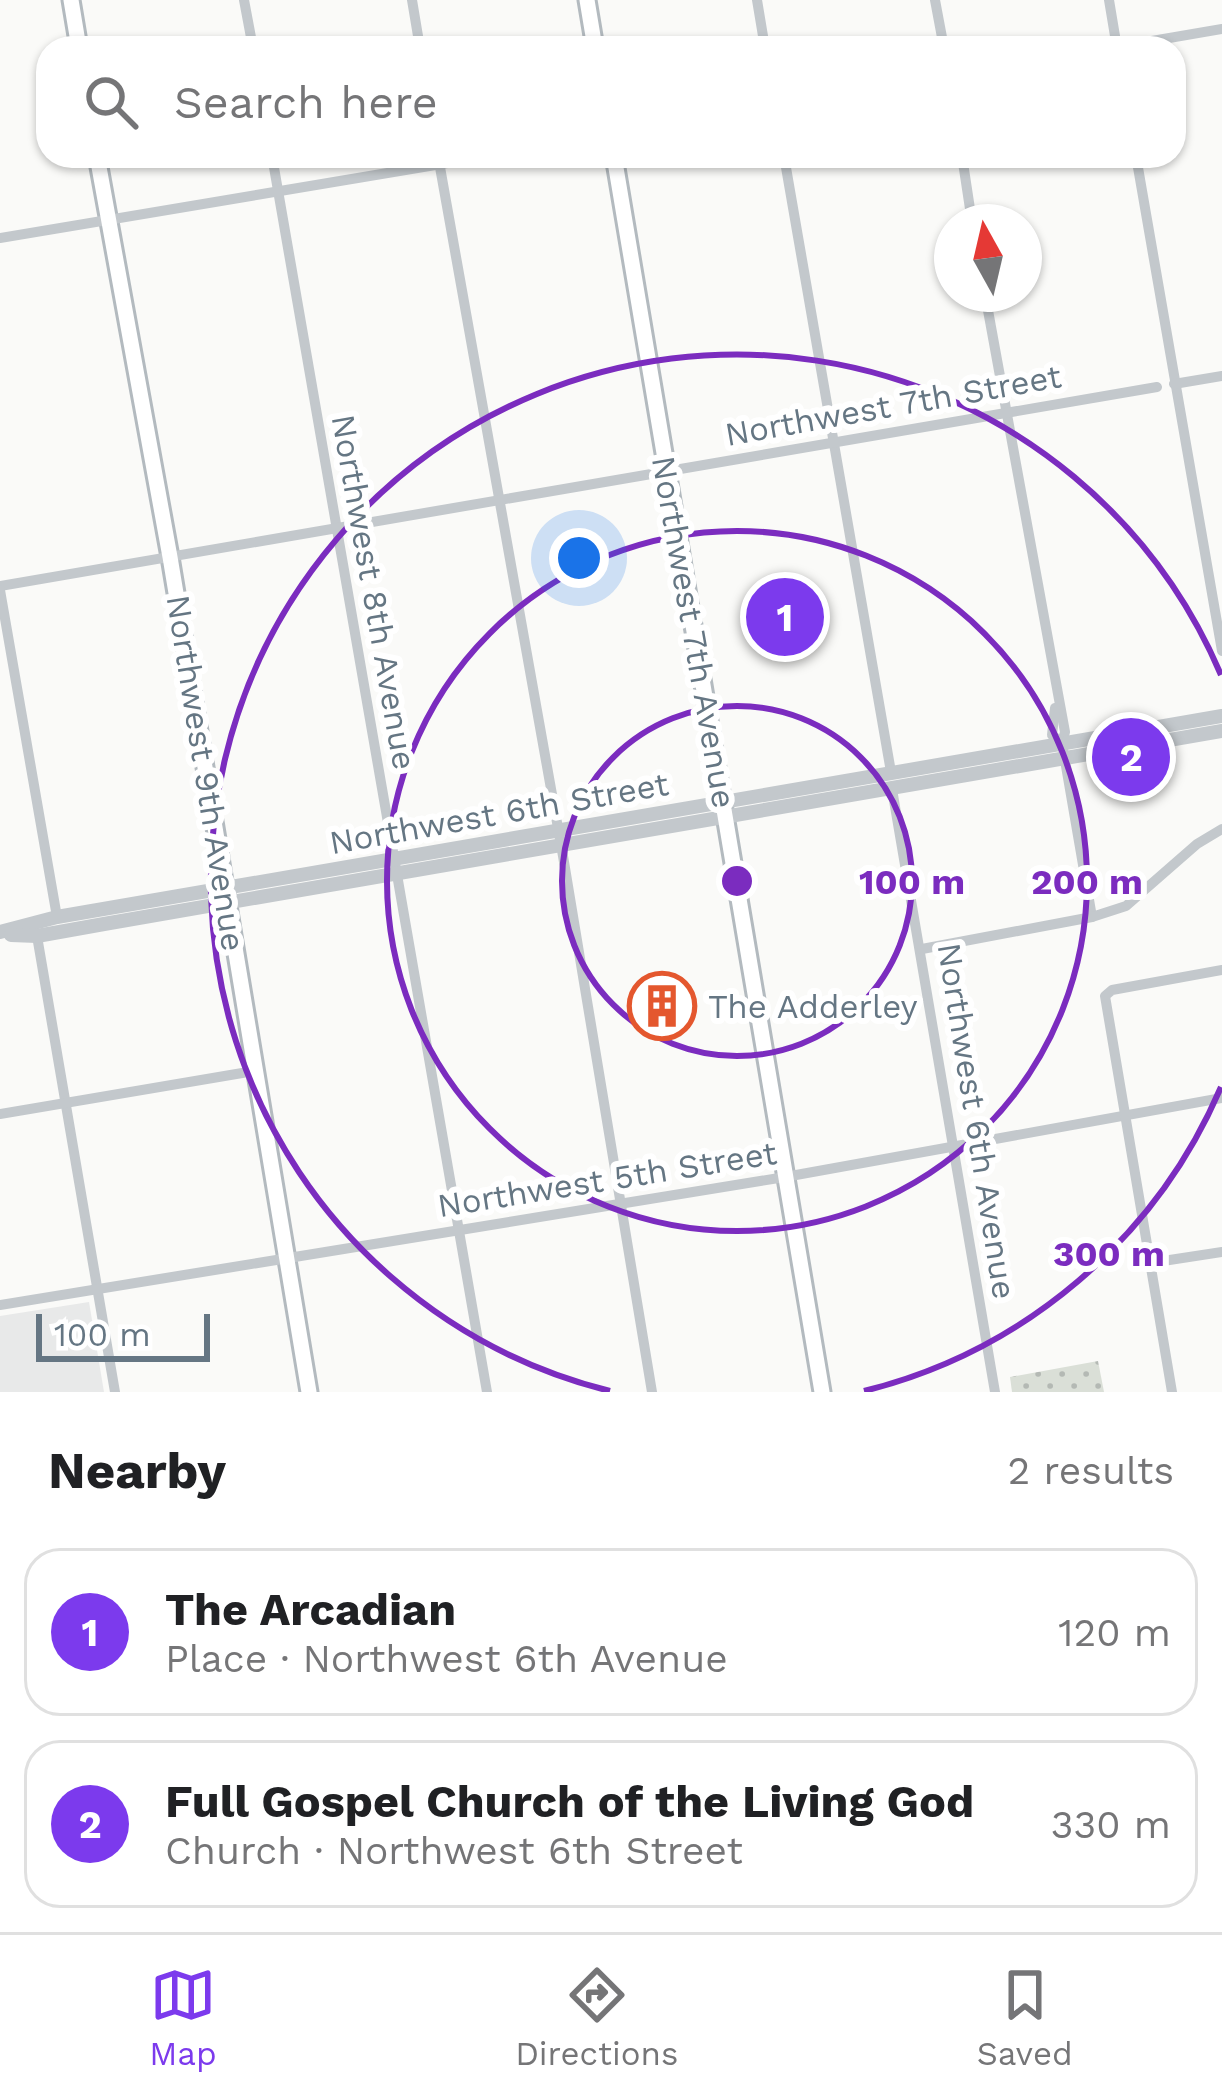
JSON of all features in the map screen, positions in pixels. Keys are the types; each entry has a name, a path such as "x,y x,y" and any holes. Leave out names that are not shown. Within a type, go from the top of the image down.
{"main road":[{"path":"71,0 77,36"},
{"path":"587,0 594,36"},
{"name":"Northwest 9th Avenue","path":"99,168 170,557 309,1392"},
{"name":"Northwest 7th Avenue","path":"616,168 822,1392"}],"street":[{"path":"244,0 251,36"},
{"path":"412,0 418,36"},
{"path":"757,0 763,36"},
{"path":"935,0 942,36"},
{"path":"1109,0 1114,36"},
{"path":"1183,36 1222,29"},
{"name":"Northwest 8th Avenue","path":"274,168 487,1392"},
{"path":"0,238 397,168"},
{"path":"439,168 561,846 652,1392"},
{"name":"Northwest 6th Avenue","path":"786,168 995,1392"},
{"path":"964,168 969,204"},
{"path":"1138,168 1222,651"},
{"path":"988,312 1065,732 1064,751 1092,917"},
{"path":"1174,384 1222,376"},
{"name":"Northwest 7th Street","path":"0,588 1157,387"},
{"path":"0,588 57,917"},
{"name":"Northwest 6th Street","path":"0,933 37,936 393,858 891,781 1222,719"},
{"name":"Northwest 6th Street","path":"0,933 57,917 395,874 561,846 723,809"},
{"path":"922,949 1092,917 1126,906 1197,844 1222,829"},
{"path":"37,936 115,1392"},
{"path":"1172,1392 1105,996 1222,970"},
{"path":"0,1114 254,1071"},
{"name":"Northwest 5th Street","path":"0,1305 785,1177 1222,1099"},
{"path":"1150,1263 1222,1252"}],"shaded area":[{"path":"89,1302 104,1392 0,1392 0,1316"},
{"path":"1098,1361 1104,1392 1012,1392 1010,1377"}],"place":[{"name":"The Arcadian","path":"785,617"},
{"name":"Full Gospel Church of the Living God","path":"1131,757"},
{"name":"The Adderley","path":"662,1006"}]}
